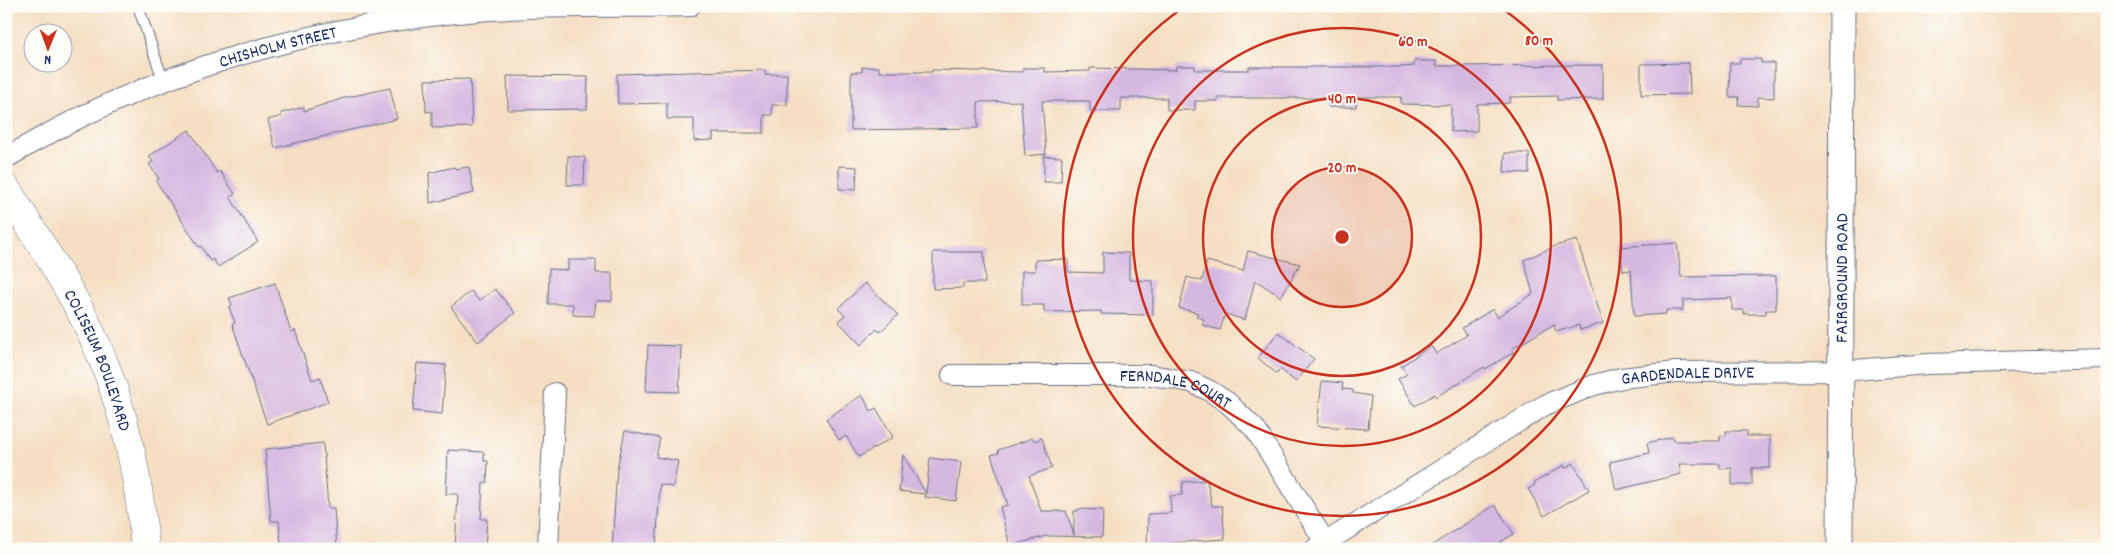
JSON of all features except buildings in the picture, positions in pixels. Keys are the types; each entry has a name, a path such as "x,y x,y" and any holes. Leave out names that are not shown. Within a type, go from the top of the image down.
{"main road":[{"name":"COLISEUM BOULEVARD","path":"6,188 64,282 86,322 105,364 130,445 138,483 145,549"}],"street":[{"name":"CHISHOLM STREET","path":"6,158 81,116 163,80 238,55 314,35 478,9 690,6"},
{"name":"FAIRGROUND ROAD","path":"1840,549 1842,6"},
{"name":"GARDENDALE DRIVE","path":"1320,546 1522,418 1561,398 1594,385 1621,378 1676,372 1841,371 1928,364 2107,359"},
{"name":"FERNDALE COURT","path":"952,375 1150,375 1184,381 1210,391 1227,402 1255,429 1320,546"},
{"path":"548,549 555,393"}],"lane":[{"path":"138,6 163,80"}]}
